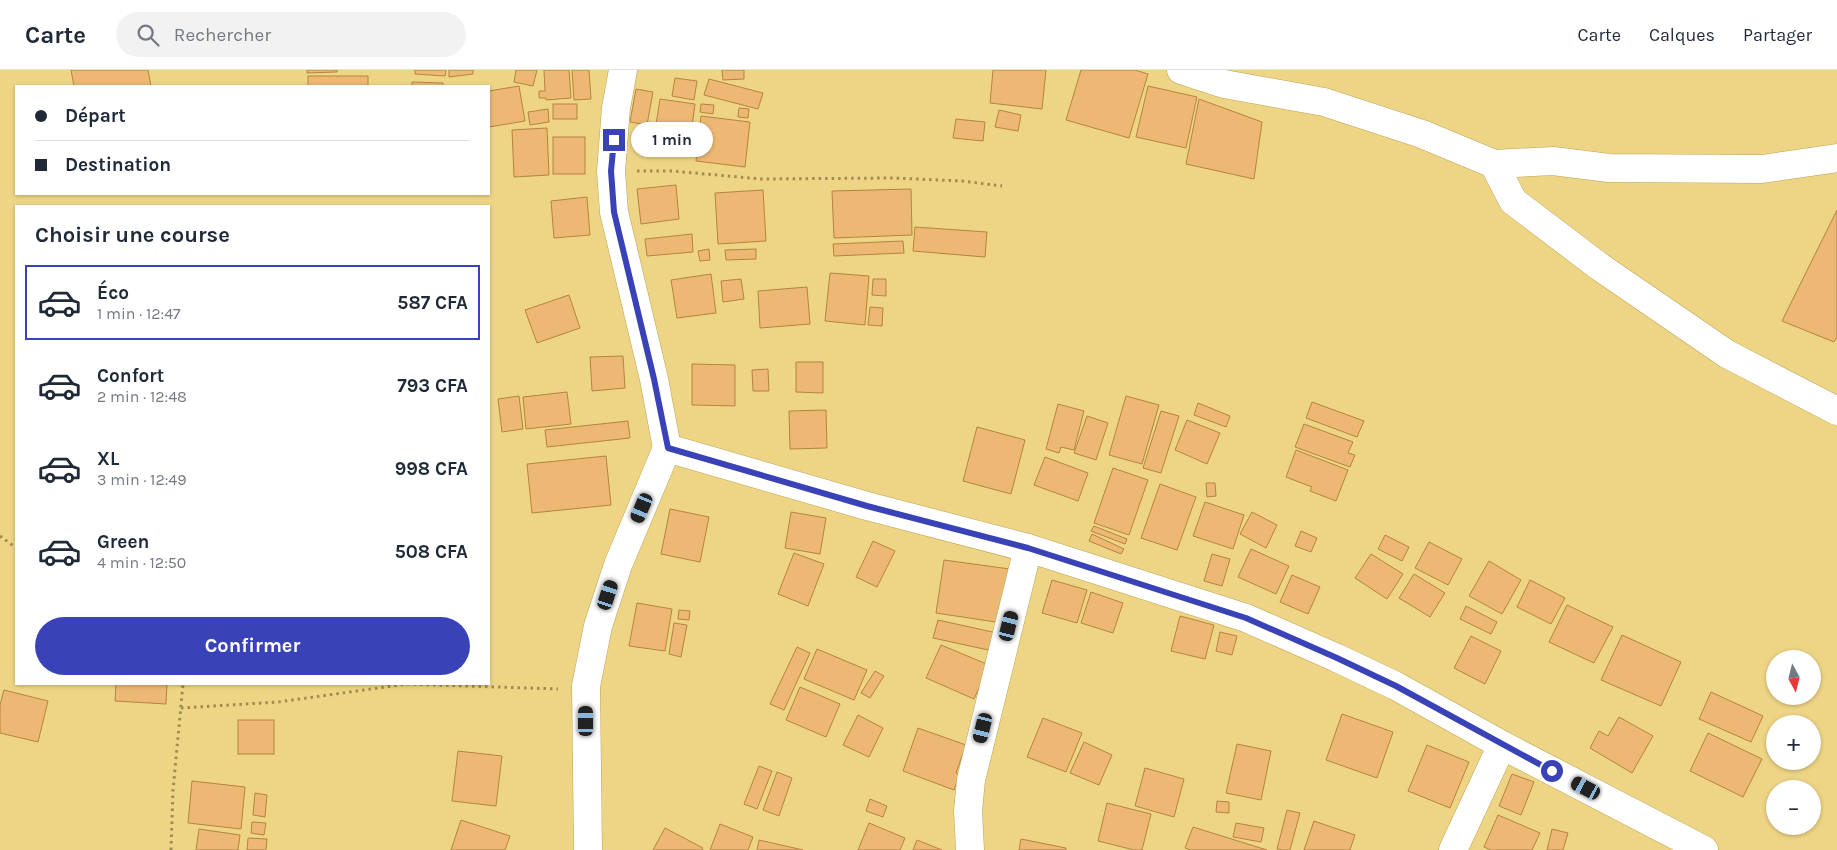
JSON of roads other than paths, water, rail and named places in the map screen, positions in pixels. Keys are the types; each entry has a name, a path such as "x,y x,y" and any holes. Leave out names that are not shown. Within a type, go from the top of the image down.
{"street":[{"path":"588,850 586,686 598,626 618,564 668,448 654,379 614,212 611,171 616,108 623,70"},
{"path":"1181,70 1224,84 1324,102 1422,134 1494,164 1553,161 1609,168 1762,168 1837,158"},
{"path":"1494,164 1513,201 1600,267 1727,354 1837,411"},
{"path":"668,448 867,506 1028,548 1246,618 1396,686 1502,745 1704,850"},
{"path":"970,850 968,811 971,780 1028,548"},
{"path":"1453,850 1502,745"}]}
